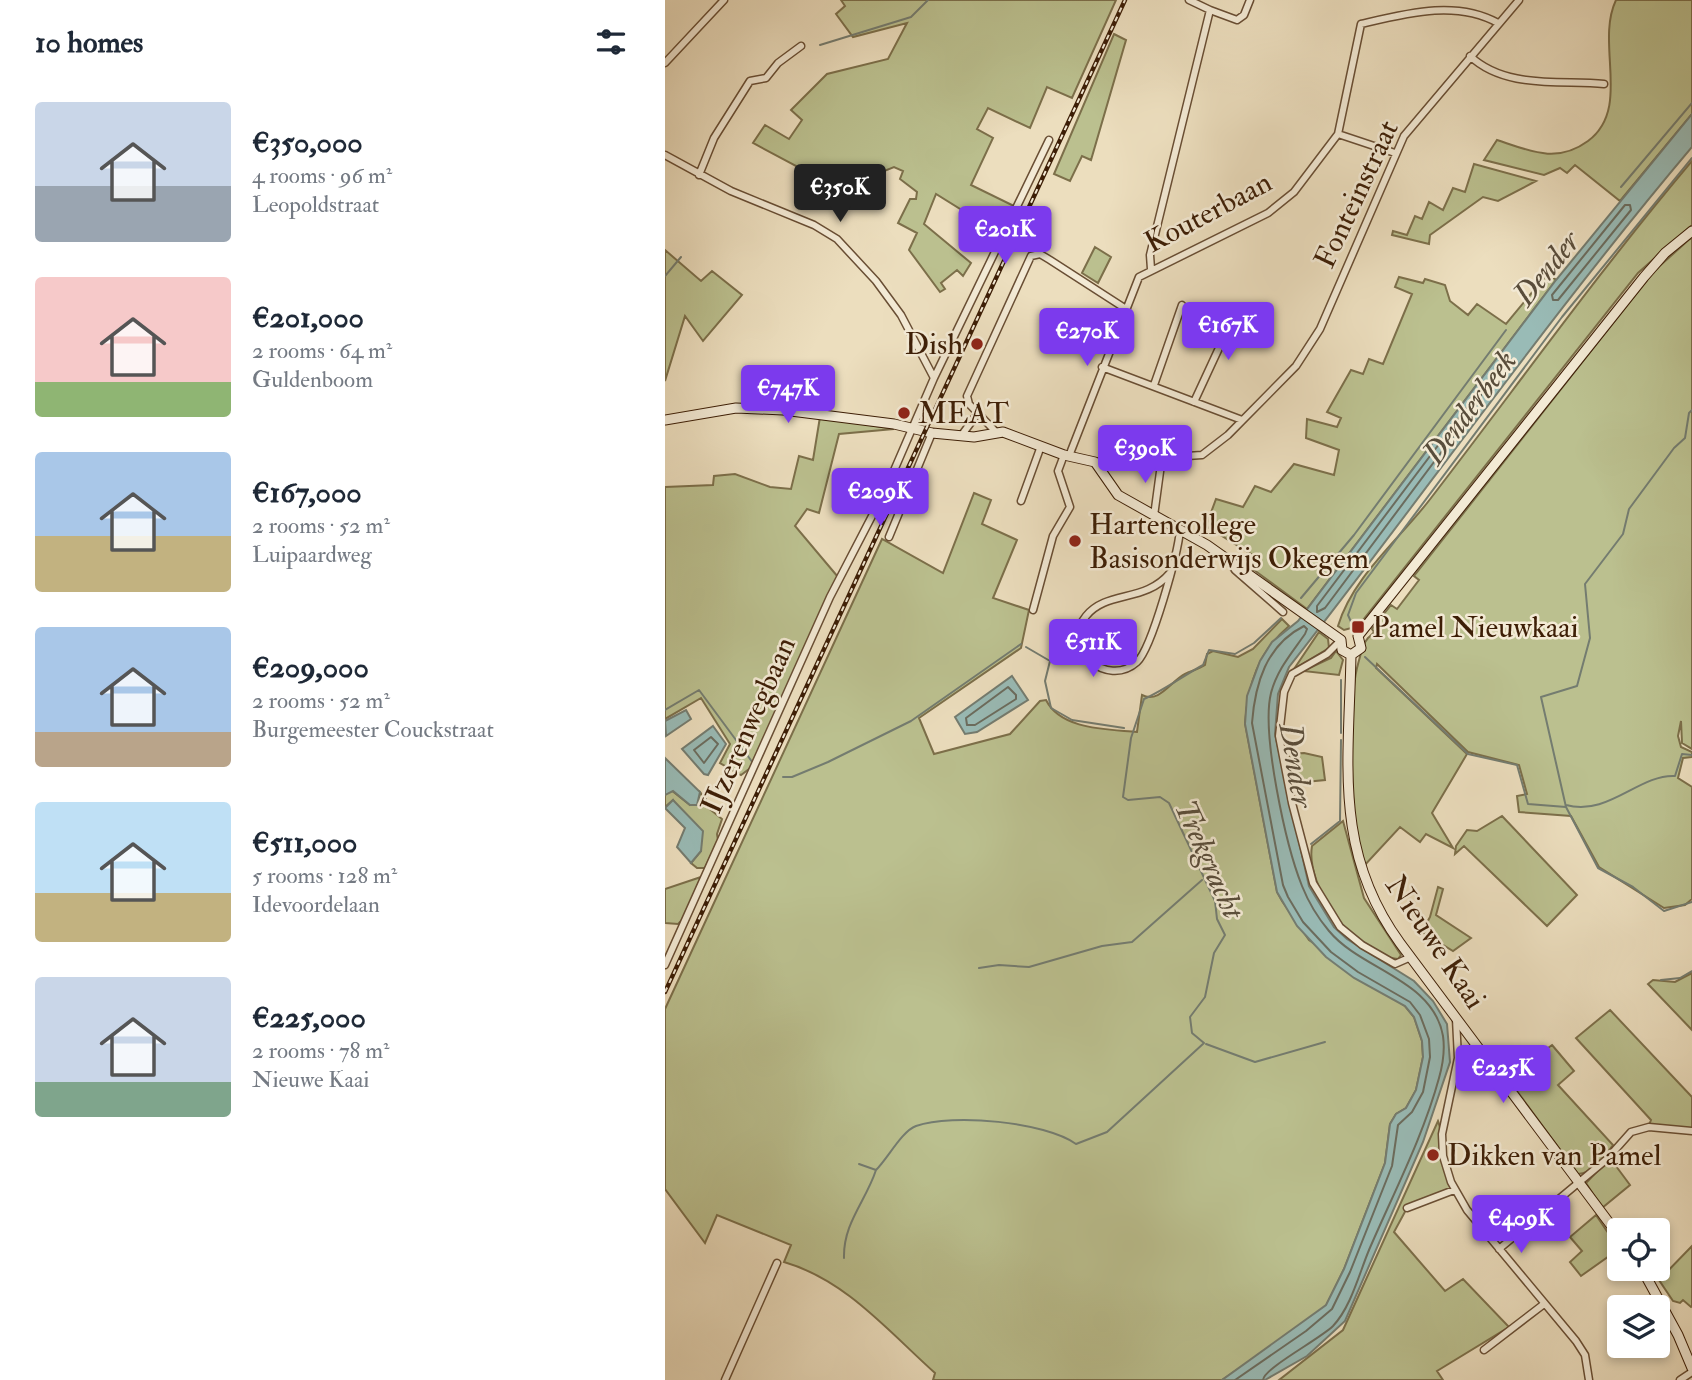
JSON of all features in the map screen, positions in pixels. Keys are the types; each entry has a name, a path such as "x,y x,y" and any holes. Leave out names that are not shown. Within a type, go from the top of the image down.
{"main road":[{"path":"1341,640 1349,634 1358,636 1644,277 1665,253 1692,231"},
{"path":"665,420 736,408 761,408 961,436 982,437 995,431 1095,462 1118,495 1229,561 1341,640"},
{"name":"Nieuwe Kaai","path":"1358,636 1361,648 1351,655 1349,769 1352,841 1372,900 1411,957 1607,1220"},
{"path":"1341,640 1342,650 1351,655"},
{"path":"1649,1281 1678,1335 1691,1371"}],"street":[{"path":"665,63 724,0"},
{"path":"1189,0 1237,20 1244,15 1250,0"},
{"name":"Fonteinstraat","path":"1095,462 1202,455 1241,421 1310,348 1395,153 1421,113 1519,0"},
{"name":"Kouterbaan","path":"1033,610 1053,536 1070,507 1058,471 1139,277 1268,213 1285,201 1338,134 1361,24 1423,8 1447,6 1479,9 1499,23"},
{"path":"1151,269 1150,255 1210,10"},
{"path":"699,175 714,138 750,81 766,78 778,63 800,46"},
{"path":"1470,57 1485,70 1513,79 1604,84"},
{"path":"1338,134 1395,153"},
{"name":"IJzerenwegbaan","path":"665,965 821,618 886,489 934,378 1049,140"},
{"path":"665,155 699,175 814,225 848,248 901,315 934,378"},
{"path":"995,431 967,400 979,366 1031,256 1040,254 1051,260 1126,309"},
{"path":"1154,386 1182,305"},
{"path":"1194,402 1219,348 1243,311"},
{"path":"1102,367 1241,421"},
{"path":"961,436 978,413"},
{"path":"889,537 932,433"},
{"path":"1021,502 1041,446"},
{"path":"1154,516 1162,457"},
{"path":"1170,573 1159,586 1101,603 1086,616 1078,631 1079,642 1091,663 1104,670 1118,671 1138,661 1149,640 1184,532"},
{"path":"1229,561 1235,570 1283,612"},
{"path":"1341,640 1327,654 1292,674 1284,692 1279,736 1292,803 1313,883 1334,919 1362,945 1395,964 1411,957"},
{"path":"1456,1016 1458,1058 1442,1134 1443,1157 1454,1190 1585,1355 1589,1380"},
{"path":"1456,1040 1472,1039"},
{"path":"1499,1250 1607,1159 1631,1132 1649,1127 1692,1131"},
{"path":"1407,1208 1454,1190"},
{"path":"725,1380 777,1263"},
{"path":"1484,1350 1544,1304"},
{"path":"1680,1380 1691,1371"}],"green space":[{"path":"841,0 1116,0 1072,98 1047,87 1030,128 988,108 977,129 993,138 971,185 1016,207 1002,235 936,194 924,224 971,263 963,276 957,270 941,283 945,289 940,292 909,250 917,233 898,223 910,199 916,199 917,192 900,179 903,171 894,167 882,172 875,168 861,194 844,186 841,190 753,143 765,125 789,139 802,120 791,110 827,74 888,59 907,23 853,37 836,14 845,6"},
{"path":"1616,0 1692,0 1692,114 1620,201 1575,165 1567,173 1560,168 1544,175 1484,160 1497,140 1532,151 1554,154 1577,148 1601,127 1608,111 1611,93 1609,36"},
{"path":"1114,34 1126,40 1091,160 1082,156 1070,181 1054,174"},
{"path":"1692,161 1692,225 1638,273 1363,620 1355,627 1344,630 1338,626 1345,608 1366,574 1431,498 1592,286"},
{"path":"1474,164 1536,181 1498,201 1483,197 1430,235 1429,244 1392,235 1393,231 1407,235 1415,216 1422,219 1429,202 1443,210 1453,188 1465,192"},
{"path":"1692,237 1692,749 1682,743 1681,721 1678,736 1681,747 1692,752 1692,757 1683,758 1678,778 1692,787 1692,899 1685,905 1664,908 1599,867 1571,816 1519,812 1517,796 1527,794 1519,765 1468,752 1377,664 1376,668 1467,754 1432,813 1453,848 1426,834 1420,842 1400,827 1363,867 1353,797 1351,739 1354,687 1364,644 1391,605 1397,609 1419,580 1414,576 1654,271"},
{"path":"1095,247 1111,257 1098,283 1082,273"},
{"path":"665,250 701,281 712,271 742,295 703,341 685,316 665,381"},
{"path":"1548,273 1556,280 1307,609 1254,570 1259,559 1206,526 1216,499 1243,507 1255,486 1271,492 1294,464 1334,475 1339,450 1306,438 1307,419 1337,427 1341,418 1327,412 1351,370 1363,374 1369,359 1383,364 1412,294 1395,287 1399,277 1423,283 1425,279 1445,285 1450,301 1468,315 1477,304 1506,324"},
{"path":"820,417 894,429 839,434 819,513 807,509 795,526 838,577 753,766 741,775 720,763 730,744 701,698 665,719 665,487 713,485 714,476 735,474 770,487 791,489 799,456 813,460"},
{"path":"974,493 991,500 982,524 1017,540 993,598 1029,610 1021,648 919,718 934,754 1010,734 1040,701 1046,700 1053,710 1073,723 1137,732 1142,695 1148,697 1159,694 1180,677 1205,665 1207,654 1213,651 1238,657 1253,649 1282,619 1289,626 1262,658 1252,682 1245,723 1277,892 1309,940 1405,1006 1414,1017 1422,1041 1423,1057 1416,1090 1406,1108 1396,1114 1390,1124 1385,1163 1344,1269 1326,1306 1222,1380 933,1380 935,1373 865,1308 827,1281 784,1262 791,1245 717,1215 705,1243 665,1189 665,1009 882,539 943,573"},
{"path":"1319,632 1328,639 1329,648 1294,669"},
{"path":"1336,651 1343,660 1339,675 1303,671 1331,658"},
{"path":"1304,753 1322,757 1325,780 1295,783 1289,754"},
{"path":"671,790 690,805 699,799 700,792 706,799 706,806 722,819 717,834 718,840 705,868 697,868 691,863 701,851 673,800 665,807 665,795"},
{"path":"1502,816 1577,895 1547,926 1464,846 1455,854 1456,846 1467,830 1477,831"},
{"path":"1343,821 1364,898 1401,955 1398,959 1382,955 1365,946 1350,933 1336,917 1316,881 1312,846"},
{"path":"701,877 684,918 678,924 665,923 665,889"},
{"path":"1438,887 1443,889 1436,915 1471,938 1453,951 1422,932 1430,917"},
{"path":"1692,973 1692,1030 1648,984 1653,980 1675,982"},
{"path":"1610,1010 1692,1097 1692,1129 1649,1125 1651,1120 1576,1038"},
{"path":"1552,1045 1574,1071 1558,1085 1613,1145 1598,1164 1584,1173 1578,1174 1514,1087 1527,1078 1521,1068"},
{"path":"1438,1121 1444,1170 1454,1190 1407,1208 1394,1232 1445,1291 1463,1279 1509,1327 1437,1371 1443,1380 1279,1380 1343,1330"},
{"path":"1610,1158 1630,1185 1602,1208 1586,1183"},
{"path":"1596,1215 1607,1231 1607,1258 1581,1276 1570,1262 1582,1251 1570,1237"},
{"path":"1692,1246 1691,1307 1683,1300 1680,1303 1673,1301 1660,1281 1670,1281 1670,1269"}],"water":[{"path":"1692,114 1692,147 1588,275 1289,667 1278,694 1275,734 1309,886 1334,927 1347,939 1414,981 1433,1001 1447,1024 1450,1062 1423,1142 1345,1321 1307,1356 1265,1380 1222,1380 1326,1305 1344,1269 1385,1163 1390,1124 1396,1114 1406,1108 1416,1090 1423,1057 1422,1041 1414,1017 1405,1006 1354,978 1326,957 1297,926 1277,892 1245,724 1247,696 1260,661 1272,642 1298,621 1556,280"},
{"path":"1012,676 1028,700 977,732 965,734 955,717"},
{"path":"686,710 691,719 666,736 665,721"},
{"path":"713,726 726,744 708,775 704,774 682,749"},
{"path":"665,758 700,792 697,805 690,805 673,791 665,795"},
{"path":"673,800 703,831 701,851 691,863 677,847 685,828 665,808"}],"waterway":[{"path":"820,45 911,17 928,0"},
{"name":"Trekgracht","path":"1621,187 1692,103"},
{"name":"Denderbeek","path":"1352,624 1348,615 1356,593 1562,317 1692,158"},
{"path":"665,276 681,257"},
{"name":"Trekgracht","path":"1301,598 1354,535 1506,330"},
{"path":"1566,807 1541,697 1577,686 1590,638 1585,584 1623,534 1629,509 1674,448 1685,438 1689,413 1692,410"},
{"name":"Trekgracht","path":"859,1164 876,1170 911,1129 932,1122 952,1120 1022,1125 1062,1136 1076,1144 1107,1132 1204,1043 1192,1033 1190,1017 1205,997 1214,953 1225,935 1217,919 1215,901 1169,803 1160,797 1128,800 1123,797 1131,738 1144,699 1203,665 1209,650 1235,654 1254,643 1281,618"},
{"name":"Trekgracht","path":"783,777 792,777 828,762 911,721 1021,644"},
{"name":"Trekgracht","path":"1026,647 1050,661 1045,681 1051,708 1072,720 1124,728"},
{"path":"1365,657 1468,754 1517,765 1528,804 1566,807 1598,868 1633,887 1664,911 1692,902"},
{"path":"1341,680 1341,733"},
{"name":"Trekgracht","path":"665,710 699,690 753,763"},
{"path":"1311,844 1340,821 1341,740"},
{"path":"1566,805 1596,805 1649,781 1675,776 1682,754 1692,755"},
{"path":"979,968 999,965 1029,967 1102,946 1132,942 1202,880"},
{"path":"1661,980 1680,978 1692,971"},
{"path":"1206,1044 1255,1062 1325,1042"},
{"path":"844,1258 847,1234 876,1170"}],"railway":[{"path":"665,992 1125,0"}],"place":[{"name":"Dish","path":"977,344"},
{"name":"MEAT","path":"904,413"},
{"name":"Hartencollege Basisonderwijs Okegem","path":"1075,541"},
{"name":"Pamel Nieuwkaai","path":"1358,627"},
{"name":"Dikken van Pamel","path":"1433,1155"}],"water label":[{"name":"Dender","path":"1546,268"},
{"name":"Dender","path":"1297,765"}]}
